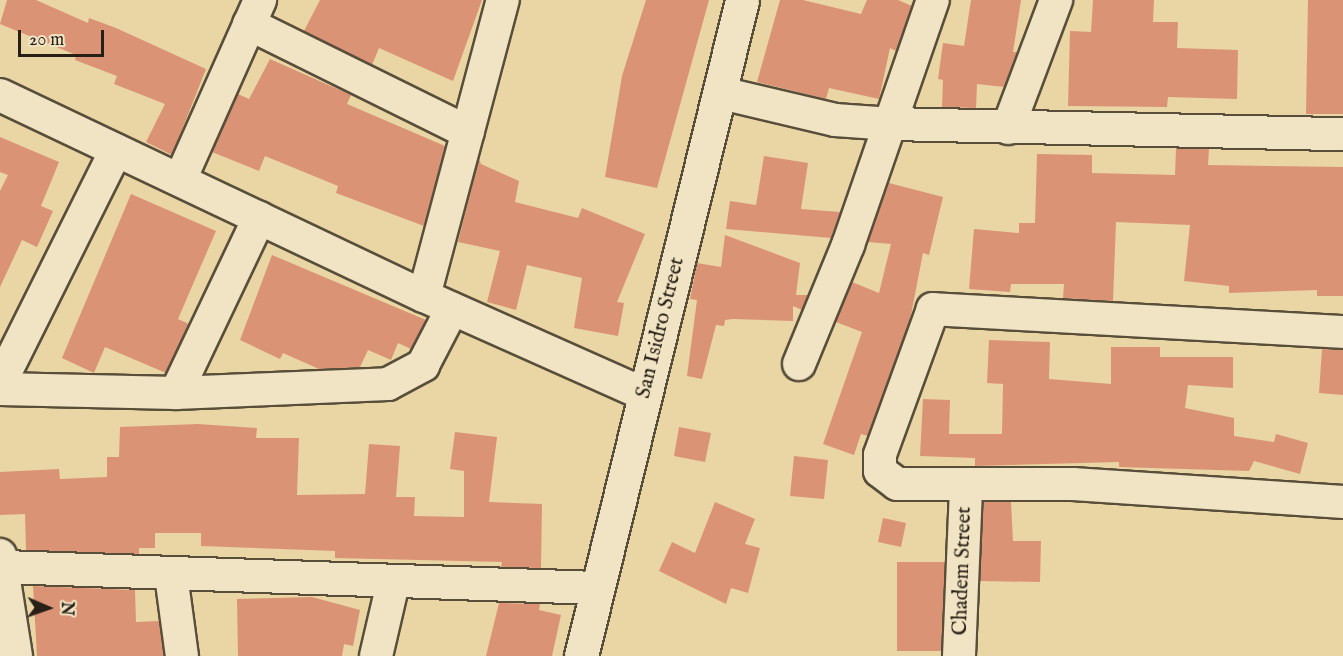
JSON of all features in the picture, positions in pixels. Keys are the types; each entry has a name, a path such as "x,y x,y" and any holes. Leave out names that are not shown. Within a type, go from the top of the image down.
{"street":[{"path":"424,296 503,0"},
{"name":"San Isidro Street","path":"581,656 742,0"},
{"path":"799,364 892,124 912,51 933,0"},
{"path":"1008,128 1056,0"},
{"path":"180,180 255,12 468,132"},
{"path":"721,93 835,120 892,124 1343,134"},
{"path":"0,95 452,309 644,394"},
{"path":"0,383 116,150"},
{"path":"176,393 259,218"},
{"path":"0,389 176,393 388,384 423,365 452,309"},
{"path":"1343,332 933,309 880,455 880,471 897,484 966,486 1073,484 1343,502"},
{"name":"Chadem Street","path":"960,656 966,486"},
{"path":"16,656 2,561 171,575 393,584 597,588"},
{"path":"171,575 182,656"},
{"path":"376,656 393,584"}],"building":[{"path":"7,0 36,0 88,23 89,18 206,69 172,155 146,142 165,104 114,84 117,76 75,60 76,55 0,24"},
{"path":"320,0 482,0 453,81 379,48 372,65 304,31"},
{"path":"646,0 709,0 657,188 605,177 622,76"},
{"path":"780,0 803,0 861,14 867,0 898,0 912,6 896,51 890,48 879,99 829,88 826,99 757,82"},
{"path":"971,0 1021,0 1013,52 1017,52 1004,87 977,84 976,108 942,107 943,80 938,79 943,43 964,46"},
{"path":"1093,0 1154,0 1153,22 1178,22 1177,48 1238,50 1237,99 1168,97 1167,107 1068,106 1070,31 1091,32"},
{"path":"1308,0 1343,0 1343,114 1306,114"},
{"path":"270,59 351,95 347,104 445,146 424,226 336,193 338,186 265,156 259,171 212,152 238,94 249,99"},
{"path":"0,137 59,162 41,206 53,211 37,247 22,240 0,287 0,191 8,175 0,172"},
{"path":"1176,148 1209,149 1208,165 1343,167 1343,296 1317,296 1317,290 1229,293 1229,286 1184,281 1190,225 1116,222 1113,301 1063,298 1064,284 1011,284 1010,292 969,289 974,229 1019,233 1019,223 1035,223 1037,154 1092,155 1092,173 1175,175"},
{"path":"764,156 808,163 801,209 840,212 831,238 726,229 730,201 756,205"},
{"path":"479,159 481,164 519,181 515,202 578,218 582,208 645,234 617,302 624,303 618,336 574,328 582,278 527,265 516,310 487,302 500,251 458,242"},
{"path":"889,183 943,197 929,255 923,253 910,320 868,436 861,434 854,455 823,444 862,332 836,322 852,282 879,293 891,244 868,242"},
{"path":"131,194 216,231 178,319 189,324 166,373 105,347 94,373 62,358"},
{"path":"725,235 800,263 796,295 808,295 802,310 793,306 793,321 733,319 725,320 724,326 716,325 702,379 687,376 697,300 690,299 697,263 721,267"},
{"path":"272,255 426,320 411,349 398,343 391,360 368,350 360,367 319,369 283,353 280,359 240,340"},
{"path":"989,340 1050,342 1049,379 1111,384 1111,347 1160,347 1160,357 1233,357 1233,388 1188,385 1185,408 1234,418 1234,436 1274,442 1276,434 1308,443 1300,474 1254,461 1249,471 1119,467 1119,462 975,466 975,458 920,456 923,399 950,400 949,434 1002,434 1003,384 987,383"},
{"path":"1322,349 1343,350 1343,395 1319,393"},
{"path":"198,424 257,428 256,438 299,438 297,495 365,494 369,444 400,446 396,497 415,497 414,516 464,517 464,471 450,469 455,432 497,437 489,502 542,504 541,568 501,567 502,562 335,558 335,551 201,546 201,533 155,533 155,548 139,548 139,554 26,550 25,514 0,515 0,472 59,469 60,479 107,477 107,457 119,457 120,427"},
{"path":"679,427 711,433 705,462 674,456"},
{"path":"794,456 828,460 824,499 790,496"},
{"path":"715,502 755,519 745,544 760,548 748,593 731,588 726,604 659,571 672,542 695,553"},
{"path":"983,502 1011,502 1013,541 1041,541 1040,582 980,581"},
{"path":"883,518 906,523 901,547 878,542"},
{"path":"897,562 945,562 941,651 897,651"},
{"path":"33,586 135,590 136,622 159,621 164,656 37,656"},
{"path":"312,597 360,610 353,646 344,644 342,656 238,656 237,599"},
{"path":"499,603 540,604 539,610 561,615 552,656 486,656"}]}
